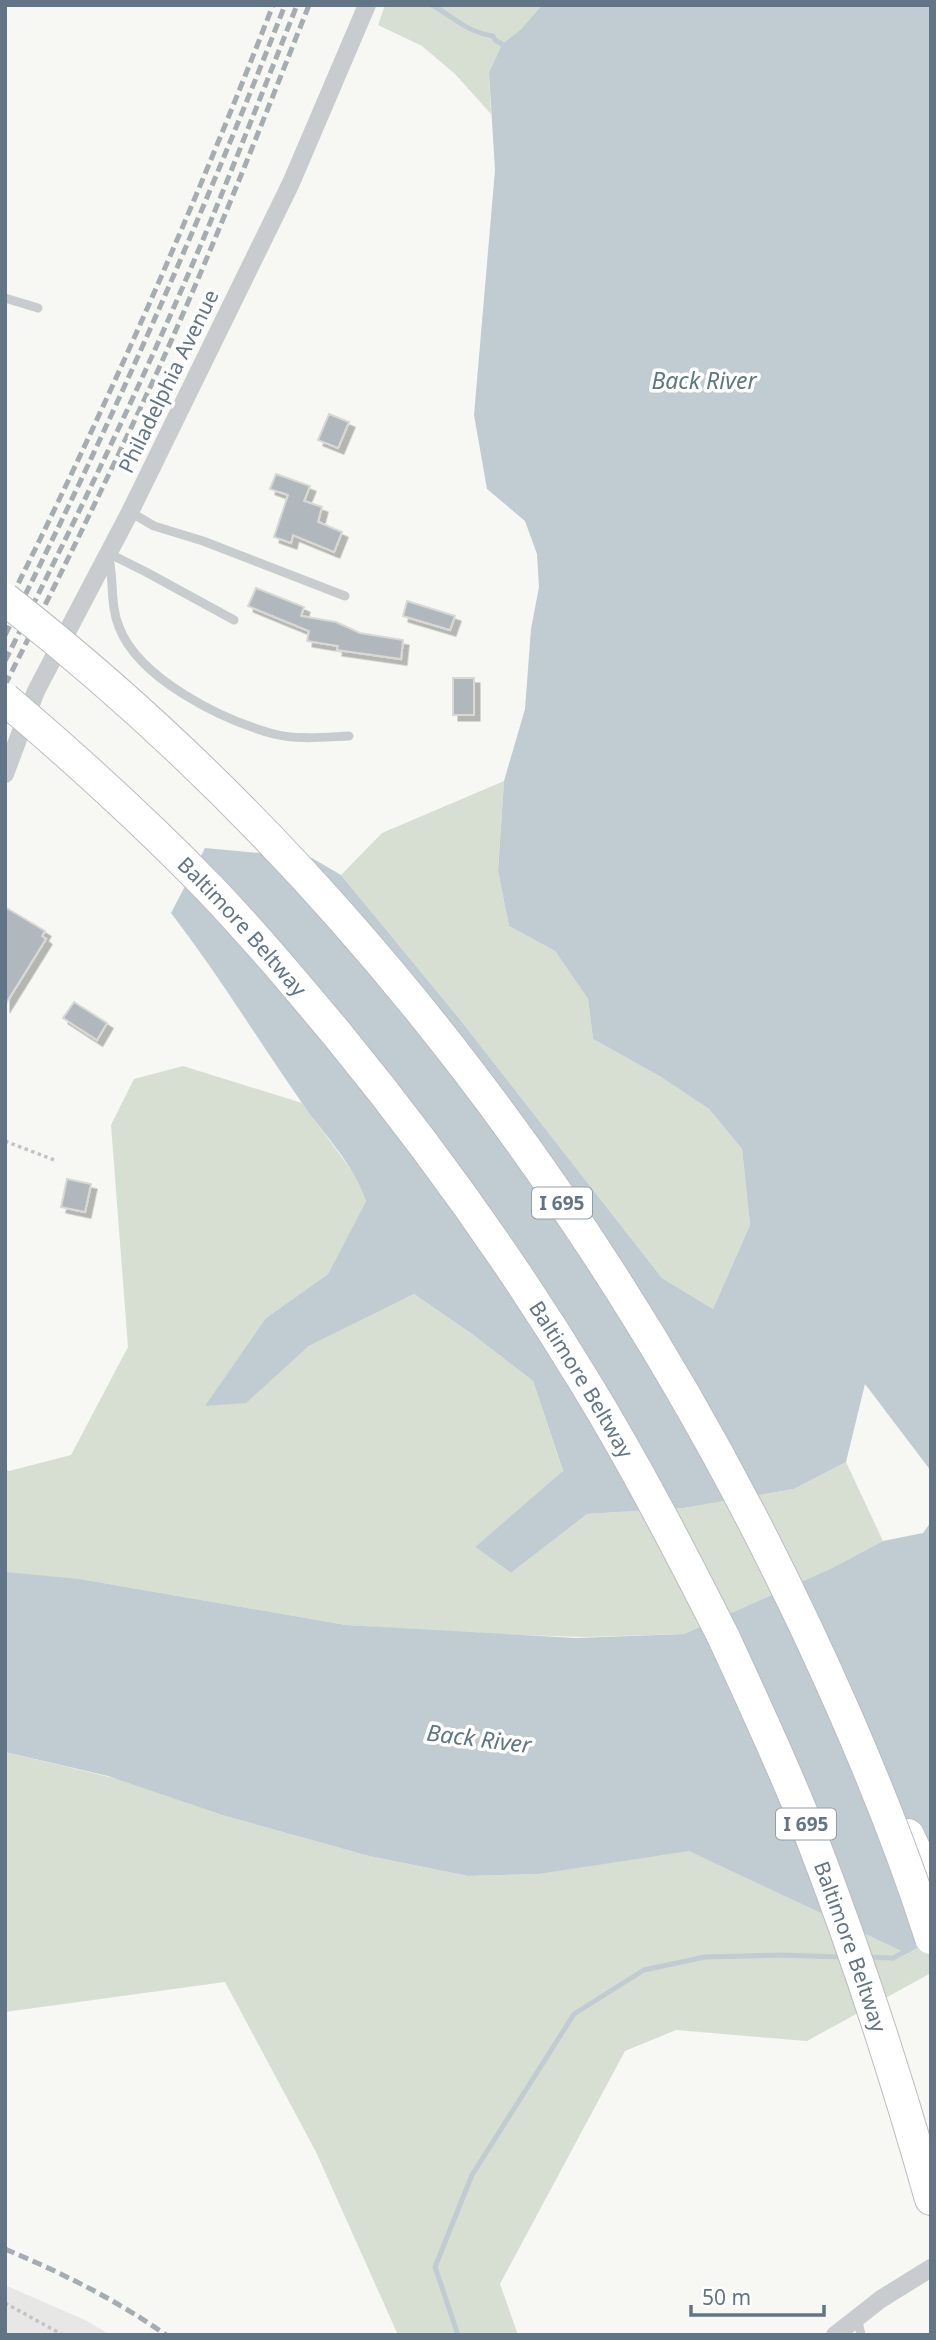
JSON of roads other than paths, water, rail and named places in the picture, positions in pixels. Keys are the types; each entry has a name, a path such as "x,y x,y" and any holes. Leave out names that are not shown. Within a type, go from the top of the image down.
{"highway":[{"name":"I 695","path":"5,599 118,692 272,840 356,934 443,1040 584,1234 655,1347 752,1518 839,1699 881,1800 931,1938"},
{"name":"Baltimore Beltway","path":"5,699 62,747 135,815 212,891 296,985 379,1086 456,1189 586,1384 636,1469 723,1636 808,1829 876,2017 928,2189 931,2211"},
{"path":"839,1699 891,1797 931,1885"}],"street":[{"name":"Philadelphia Avenue","path":"5,774 36,691 130,512 291,183 367,5"},
{"path":"835,2335 881,2299 931,2268"}],"lane":[{"path":"5,298 38,307"},
{"path":"130,512 154,526 203,541 345,596"},
{"path":"107,553 234,620"},
{"path":"107,553 112,573 112,606 119,629 136,654 163,681 202,705 275,734 349,736"},
{"path":"857,2317 861,2335"}],"water":[{"name":"Back River","path":"542,5 931,5 931,1471 865,1384 846,1462 794,1489 684,1508 587,1514 511,1573 475,1547 563,1471 533,1381 414,1294 309,1346 246,1403 205,1406 266,1318 328,1274 366,1201 346,1162 171,913 205,848 312,858 341,875 458,1017 662,1278 713,1309 750,1225 742,1149 709,1109 661,1077 593,1039 588,999 555,951 509,926 498,871 504,781 525,709 531,629 539,587 537,554 525,521 487,489 474,415 495,170 489,73 502,44 521,29"},
{"path":"931,1522 931,1936 904,1952 689,1851 538,1874 468,1876 369,1856 222,1815 108,1776 5,1752 5,1572 80,1579 346,1625 576,1638 684,1634 832,1568 883,1541 923,1533"}],"waterway":[{"path":"432,5 468,28 493,36 502,44"},
{"path":"867,1957 893,1958 923,1942"},
{"path":"458,2335 435,2267 472,2175 574,2014 644,1970 705,1957 843,1957"}],"railway":[{"path":"5,610 146,311 273,5"},
{"path":"5,635 81,480 152,324 285,5"},
{"path":"5,661 164,330 297,5"},
{"path":"5,685 175,333 309,5"},
{"path":"5,2249 88,2288 166,2335"}]}
